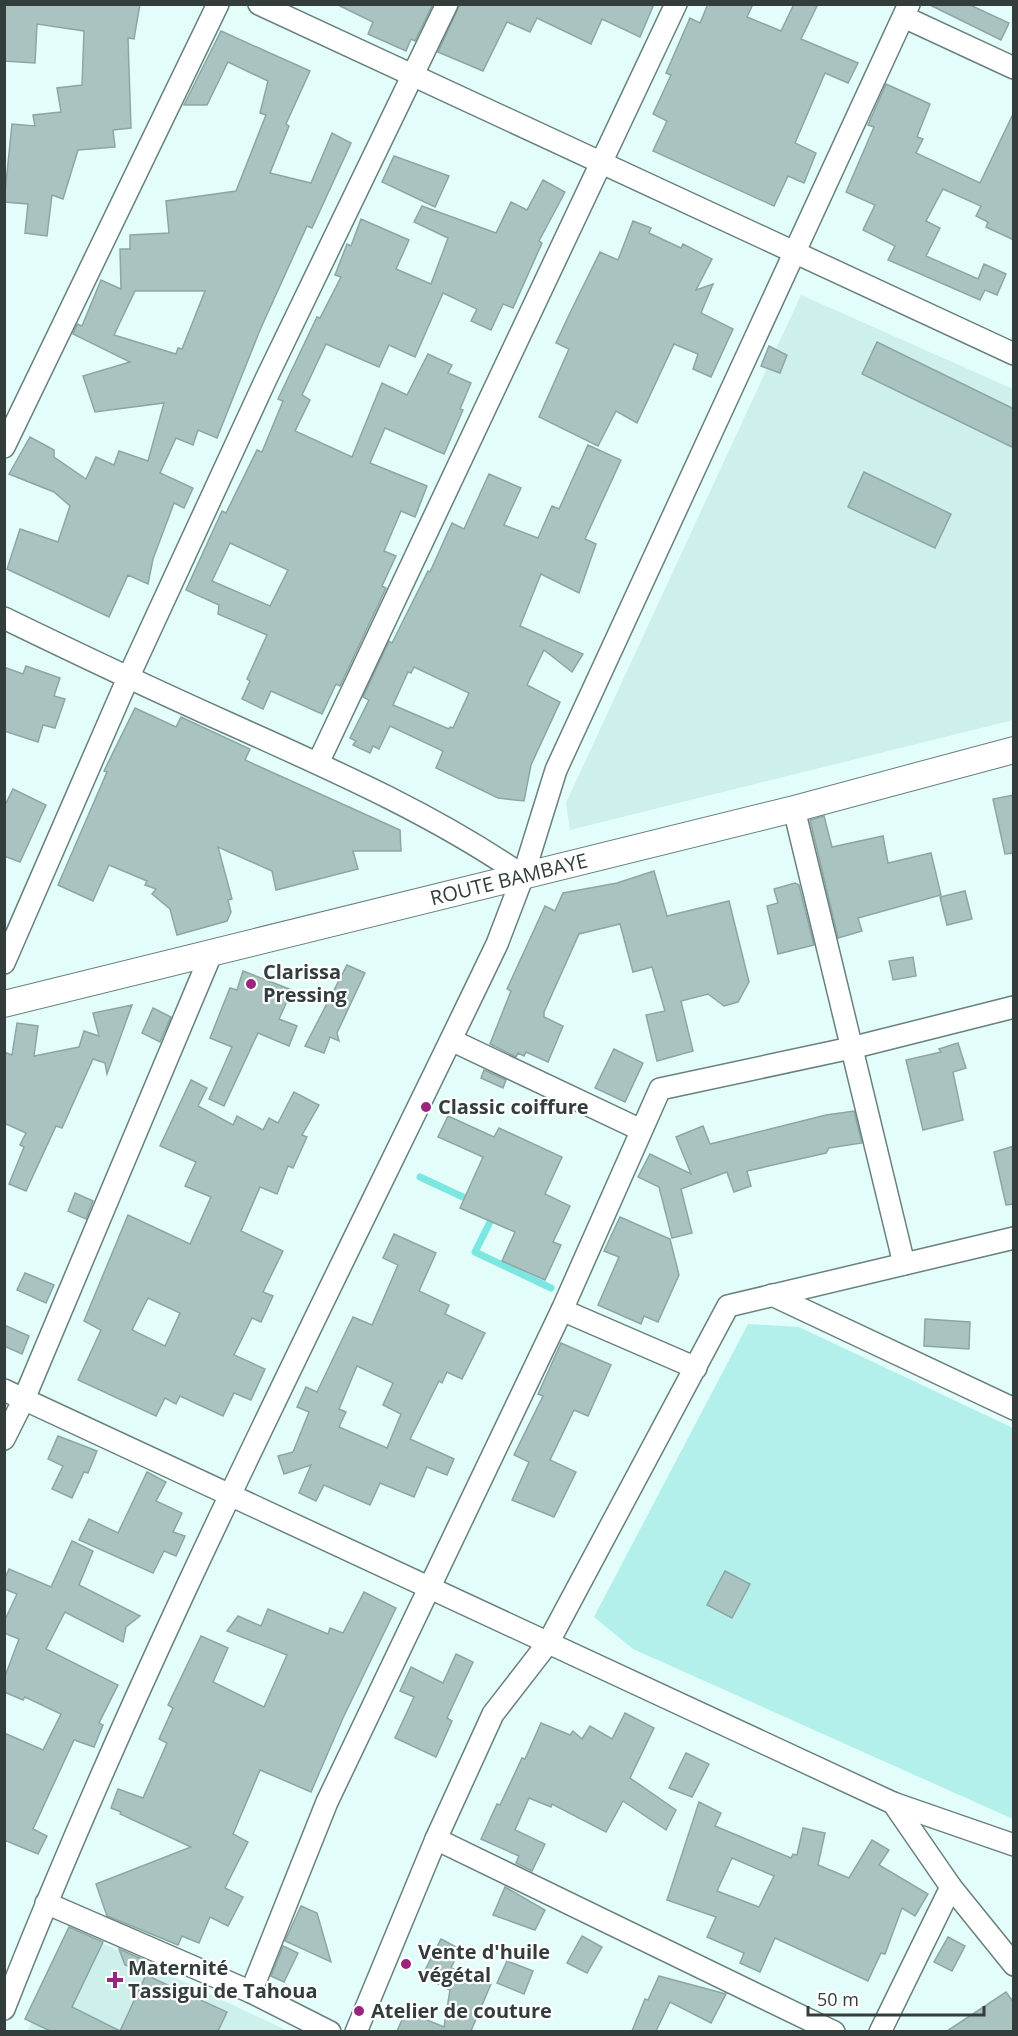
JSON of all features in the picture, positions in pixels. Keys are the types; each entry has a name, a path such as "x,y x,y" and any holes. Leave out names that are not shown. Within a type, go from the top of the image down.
{"street":[{"path":"4,447 218,4"},
{"path":"259,4 1014,354"},
{"path":"4,963 128,678 272,368 447,4"},
{"path":"318,763 676,4"},
{"path":"4,2009 46,1903 229,1494 497,945 523,876 556,770 907,11 1014,68"},
{"path":"4,618 128,678 318,763 475,843 523,876"},
{"name":"ROUTE BAMBAYE","path":"4,1004 794,809 1014,750"},
{"path":"794,809 904,1264"},
{"path":"4,1439 24,1399 212,952"},
{"path":"251,1992 327,1802 562,1310 660,1089 851,1048 1014,1007"},
{"path":"451,1040 641,1130"},
{"path":"356,2031 436,1839 493,1714 548,1643 728,1306 1014,1238"},
{"path":"772,1295 1014,1409"},
{"path":"562,1310 696,1368"},
{"path":"4,1390 893,1803 1014,1845"},
{"path":"893,1803 951,1887 1014,1965"},
{"path":"436,1839 834,2031"},
{"path":"880,2031 951,1887"},
{"path":"46,1903 251,1992 330,2031"}],"shaded area":[{"path":"801,295 1013,389 1013,720 570,830 566,803"},
{"path":"748,1324 799,1327 1013,1428 1013,1819 633,1649 594,1617"},
{"name":"Maternité Tassigui de Tahoua","path":"72,1929 288,2031 27,2032"}],"building":[{"path":"4,4 140,4 134,39 128,38 131,128 113,130 115,147 78,150 63,199 52,195 47,236 25,233 28,204 4,202 12,124 35,126 33,115 61,112 57,88 82,85 84,31 37,24 35,63 4,61"},
{"path":"336,4 433,4 415,41 411,39 406,51 368,34 373,22"},
{"path":"460,4 654,4 640,37 602,19 591,44 537,18 530,32 507,22 483,71 438,52"},
{"path":"708,4 753,4 747,17 781,31 794,4 818,4 801,39 858,63 848,83 825,73 795,143 816,153 804,183 788,176 774,206 653,151 667,121 653,114 671,75 666,73 690,18 700,23"},
{"path":"928,4 968,4 1009,23 1001,40"},
{"path":"221,31 310,71 286,124 289,126 270,173 311,183 332,133 351,143 312,228 307,226 260,330 217,438 198,430 193,445 176,438 160,473 193,488 184,508 174,503 153,559 148,584 128,575 109,617 7,569 20,529 58,542 70,506 54,492 9,474 30,437 54,450 54,457 86,479 96,457 114,465 119,451 148,461 164,403 95,412 83,376 130,362 73,334 77,324 82,326 101,280 121,289 120,249 130,249 130,235 169,233 166,201 236,191 266,115 260,113 268,81 228,62 207,105 184,105","holes":["135,291 205,291 182,349 178,348 176,354 114,335"]},
{"path":"886,84 930,104 917,137 923,139 916,153 980,183 1014,112 1014,240 986,227 988,222 976,216 981,206 943,189 926,221 940,228 926,256 978,279 984,264 1006,274 997,295 985,290 980,300 888,260 895,246 863,230 875,205 846,192 874,127 868,125"},
{"path":"394,156 449,176 435,207 382,182"},
{"path":"543,180 565,192 539,241 542,243 513,308 503,304 491,330 471,321 477,309 443,293 415,357 389,345 379,367 326,344 302,395 310,400 295,431 352,457 382,383 407,395 428,354 452,365 448,373 471,383 460,409 463,410 444,454 385,428 370,463 427,486 415,517 401,511 384,551 396,556 382,586 386,588 340,686 336,684 322,714 271,691 263,709 242,699 250,681 247,679 267,635 218,614 219,605 186,590 222,511 226,513 257,450 262,452 283,401 278,399 317,317 320,318 341,277 335,275 347,244 351,246 361,219 409,240 396,269 431,284 448,238 414,222 422,206 496,233 511,202 527,210","holes":["230,543 288,570 270,606 212,581"]},
{"path":"633,221 651,228 649,233 681,248 683,244 712,259 696,290 713,284 701,313 733,329 711,377 693,369 698,354 674,344 637,423 616,411 598,446 539,417 569,349 556,343 569,315 600,252 618,260"},
{"path":"877,342 1014,409 1014,448 862,374"},
{"path":"769,346 787,355 780,373 761,366"},
{"path":"588,445 621,460 585,539 596,544 579,593 541,574 520,626 583,654 572,672 544,650 527,685 560,702 531,765 524,801 498,798 436,768 443,751 390,726 379,749 373,746 370,753 353,745 356,741 350,738 369,700 363,697 389,641 392,643 428,571 430,572 452,523 464,529 489,474 521,488 504,525 538,538 552,506 559,509","holes":["414,667 469,693 453,728 449,729 393,705 408,672 411,673"]},
{"path":"864,472 951,514 935,548 848,507"},
{"path":"26,666 60,678 54,696 65,699 55,728 43,725 38,742 4,731 4,667 23,674"},
{"path":"135,708 176,727 181,717 250,749 245,760 400,830 401,851 353,851 358,869 276,890 272,871 218,847 232,899 228,900 231,912 227,921 177,935 170,909 152,894 156,889 145,885 147,881 109,865 93,901 58,885 107,772 104,771"},
{"path":"13,789 46,805 20,862 4,856 4,807"},
{"path":"1014,795 1014,853 1005,854 993,799"},
{"path":"824,816 832,847 883,836 888,863 931,853 941,895 858,918 862,931 838,938 810,820"},
{"path":"654,871 667,916 729,901 749,982 738,1002 724,1006 708,994 681,1001 693,1051 657,1061 646,1015 665,1011 652,967 633,972 620,924 579,934 544,1012 544,1017 563,1026 548,1062 526,1052 524,1056 518,1053 516,1057 490,1044 511,991 507,989 545,906 555,911 563,893 617,883"},
{"path":"795,883 799,885 814,945 778,954 767,906 778,903 774,889"},
{"path":"965,891 972,919 947,925 940,897"},
{"path":"913,957 916,976 893,980 889,961"},
{"path":"347,965 365,973 337,1033 339,1041 330,1037 324,1053 305,1046"},
{"path":"243,971 292,990 279,1019 297,1026 289,1046 258,1033 224,1106 209,1099 232,1047 210,1038 230,988 237,990"},
{"path":"132,1005 107,1074 105,1063 93,1059 62,1128 56,1126 26,1191 9,1184 24,1147 20,1145 26,1133 4,1123 4,1052 12,1055 17,1023 38,1026 34,1056 79,1047 84,1031 99,1036 93,1013"},
{"path":"153,1008 171,1017 160,1042 142,1033"},
{"path":"958,1043 966,1068 953,1072 963,1120 923,1130 906,1060 941,1052 939,1049"},
{"path":"614,1049 643,1063 625,1102 595,1088"},
{"path":"484,1070 506,1080 503,1088 481,1078"},
{"path":"191,1080 207,1088 198,1106 233,1125 237,1116 263,1130 269,1118 278,1123 294,1092 319,1105 302,1135 307,1137 293,1168 288,1166 277,1194 260,1187 241,1231 283,1251 263,1292 273,1296 261,1322 252,1318 234,1355 265,1369 251,1400 234,1393 223,1416 180,1396 176,1404 165,1398 156,1416 78,1380 101,1330 84,1321 128,1215 190,1244 211,1197 185,1186 196,1162 160,1146","holes":["148,1298 180,1313 165,1346 132,1330"]},
{"path":"854,1111 862,1143 829,1148 826,1153 747,1171 751,1186 734,1192 727,1172 681,1189 692,1233 672,1238 659,1187 638,1177 650,1154 691,1174 676,1137 703,1126 710,1144 826,1115"},
{"path":"448,1116 494,1137 499,1128 562,1157 545,1194 570,1206 553,1242 561,1245 545,1280 502,1261 515,1232 460,1208 483,1157 438,1137"},
{"path":"1014,1146 1014,1204 1006,1205 994,1152"},
{"path":"75,1193 93,1201 86,1219 68,1211"},
{"path":"620,1217 670,1239 679,1275 658,1322 644,1316 641,1324 598,1305 619,1257 604,1251"},
{"path":"394,1234 436,1253 419,1291 449,1305 445,1314 485,1333 462,1379 447,1372 442,1383 439,1381 410,1439 454,1459 447,1475 427,1467 414,1497 380,1483 370,1505 324,1485 316,1501 299,1493 311,1465 284,1474 278,1456 293,1452 309,1412 297,1407 306,1387 317,1392 353,1317 372,1325 398,1265 383,1258","holes":["357,1366 393,1383 383,1405 401,1414 387,1448 339,1427 346,1412 339,1409"]},
{"path":"25,1273 54,1285 46,1303 17,1290"},
{"path":"925,1319 970,1322 969,1349 924,1346"},
{"path":"4,1325 29,1336 22,1354 4,1346"},
{"path":"561,1343 611,1365 588,1416 574,1410 550,1460 576,1472 554,1517 512,1500 529,1462 514,1455 543,1396 538,1394"},
{"path":"58,1436 97,1451 88,1473 84,1472 72,1498 52,1489 63,1466 48,1459"},
{"path":"147,1472 166,1482 156,1501 182,1513 173,1532 185,1536 176,1556 164,1551 153,1573 79,1540 89,1519 118,1533"},
{"path":"72,1541 93,1551 79,1585 140,1616 126,1627 123,1642 65,1612 46,1649 118,1685 99,1723 103,1725 94,1747 74,1740 33,1829 47,1836 38,1854 4,1840 4,1733 43,1750 61,1714 25,1697 23,1700 4,1692 4,1679 19,1639 4,1633 4,1622 17,1594 4,1589 4,1580 9,1569 51,1587"},
{"path":"725,1571 750,1584 732,1618 707,1605"},
{"path":"364,1592 396,1608 343,1718 311,1792 260,1770 233,1834 248,1842 225,1888 243,1897 228,1926 210,1917 199,1943 182,1936 178,1945 107,1916 96,1884 191,1847 111,1808 118,1789 143,1798 167,1743 159,1739 173,1708 168,1705 201,1636 228,1648 213,1682 264,1707 287,1655 227,1631 238,1616 261,1626 268,1609 328,1634 330,1628 343,1633"},
{"path":"456,1654 473,1662 447,1718 452,1721 436,1757 395,1738 414,1697 400,1691 411,1667 443,1683"},
{"path":"625,1713 654,1728 630,1778 676,1810 666,1830 623,1801 606,1832 552,1804 551,1807 529,1798 515,1830 545,1844 532,1871 516,1863 519,1856 481,1839 522,1758 525,1759 541,1723 570,1735 573,1731 582,1739 590,1726 612,1739"},
{"path":"686,1753 709,1764 692,1797 669,1788"},
{"path":"699,1802 721,1813 715,1826 791,1858 793,1854 797,1855 803,1828 825,1833 818,1865 849,1878 872,1840 889,1850 879,1865 928,1894 915,1916 902,1908 885,1954 881,1953 868,1981 775,1938 760,1972 740,1963 744,1953 707,1937 716,1917 667,1900","holes":["732,1858 774,1876 759,1907 717,1891"]},
{"path":"505,1887 545,1910 535,1930 493,1915"},
{"path":"301,1906 317,1913 331,1962 285,1941"},
{"path":"69,1927 103,1942 72,2007 120,2031 50,2031 25,2019"},
{"path":"582,1936 602,1947 587,1973 567,1963"},
{"path":"948,1937 965,1946 952,1971 934,1962"},
{"path":"441,1939 460,1949 451,1968 491,1984 471,2031 397,2031 406,2011 444,2027 450,1990 422,1976"},
{"path":"283,1946 298,1953 284,1982 271,1976"},
{"path":"119,1949 144,1960 140,1971 125,1965"},
{"path":"507,1961 533,1971 524,1994 497,1983"},
{"path":"146,1975 227,2012 218,2031 120,2031"},
{"path":"659,1976 726,1994 711,2023 670,2002 656,2031 632,2031 645,1999 648,2000"},
{"path":"1006,1992 1014,2003 1014,2031 947,2031"}],"waterway":[{"path":"420,1177 465,1198"},
{"path":"494,1214 475,1252 551,1288"}],"place":[{"name":"Clarissa Pressing","path":"251,984"},
{"name":"Classic coiffure","path":"426,1107"},
{"name":"Vente d'huile végétal","path":"406,1964"},
{"name":"Maternité Tassigui de Tahoua","path":"115,1980"},
{"name":"Atelier de couture","path":"359,2011"}]}
